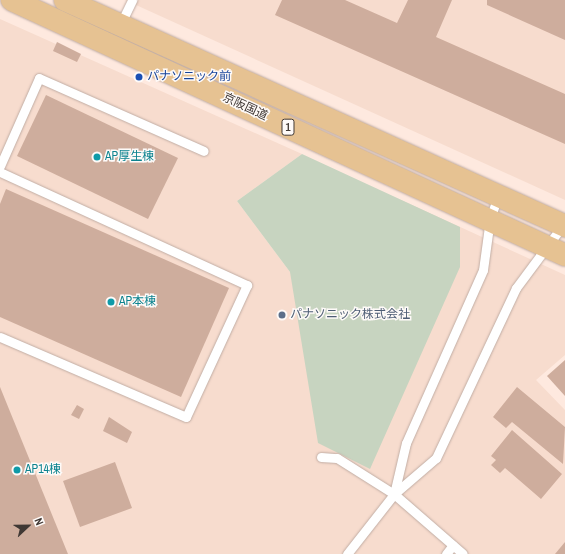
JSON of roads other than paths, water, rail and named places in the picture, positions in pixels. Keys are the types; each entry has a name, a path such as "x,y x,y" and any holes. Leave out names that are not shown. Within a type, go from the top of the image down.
{"highway":[{"name":"京阪国道","path":"12,0 556,250"},
{"name":"京阪国道","path":"65,0 564,226"}],"lane":[{"path":"120,25 132,0"},
{"path":"0,166 39,78 204,152"},
{"path":"0,172 247,285 186,417 0,337"},
{"path":"394,494 406,443 483,270 490,219 498,196"},
{"path":"347,554 394,494 436,458 516,288 556,250 564,226"},
{"path":"321,457 337,458 394,494 463,554"},
{"path":"446,554 453,545"}],"place":[{"name":"パナソニック前","path":"139,77"},
{"name":"AP厚生棟","path":"97,157"},
{"name":"AP本棟","path":"111,302"},
{"name":"パナソニック株式会社","path":"282,315"},
{"name":"AP14棟","path":"17,470"}]}
